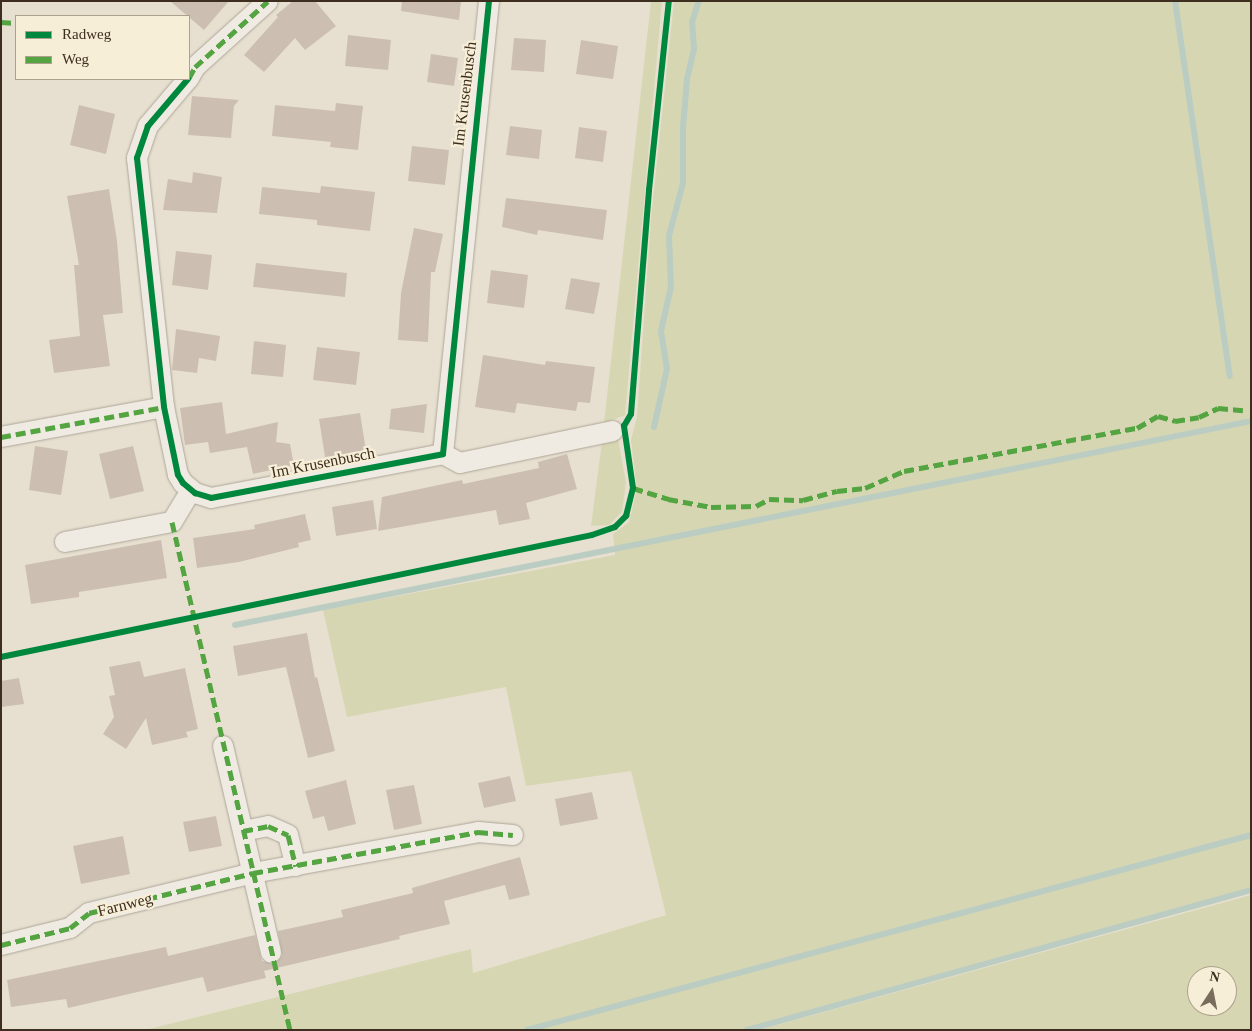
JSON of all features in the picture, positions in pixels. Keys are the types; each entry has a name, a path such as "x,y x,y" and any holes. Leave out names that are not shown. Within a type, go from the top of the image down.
{"street":[{"path":"190,76 195,67 268,1"},
{"name":"Im Krusenbusch","path":"443,454 488,1"},
{"path":"65,542 172,522 191,490 178,475 164,407 137,158 148,126 187,80"},
{"path":"1,437 164,407"},
{"name":"Im Krusenbusch","path":"191,490 210,498 443,454 460,463 612,431"},
{"path":"223,746 271,953"},
{"path":"243,831 268,826 288,836 296,866"},
{"name":"Farnweg","path":"1,945 70,928 89,913 253,874 478,832 512,835"}],"green space":[{"path":"651,1 662,1 625,415 604,423"},
{"path":"674,1 1251,1 1251,888 745,1030 145,1030 471,949 473,973 666,915 631,771 526,786 506,687 347,717 323,610 615,555 613,534 629,522 637,489 631,440 637,417 651,218"},
{"path":"618,438 626,483 622,512 609,525 591,526 602,441"},
{"path":"1251,895 1251,1030 759,1030"}],"building":[{"path":"170,1 229,1 204,30 190,18 190,15 186,15"},
{"path":"293,1 315,1 336,26 305,50 295,38 264,72 244,55 278,17 276,15"},
{"path":"402,1 461,1 459,20 401,11"},
{"path":"348,35 391,40 388,70 345,66"},
{"path":"514,38 546,40 544,72 511,70"},
{"path":"581,40 618,46 613,79 576,74"},
{"path":"431,54 458,58 454,86 427,82"},
{"path":"192,96 239,100 234,106 231,138 188,135"},
{"path":"336,103 363,106 358,150 330,147 331,142 272,136 275,105 335,111"},
{"path":"79,105 115,114 106,154 70,145"},
{"path":"510,126 542,130 539,159 506,155"},
{"path":"579,127 607,131 603,162 575,158"},
{"path":"412,146 449,150 445,185 408,181"},
{"path":"193,172 222,177 217,213 163,210 168,179 192,183"},
{"path":"321,186 375,192 370,231 317,225 317,220 259,214 262,187 320,193"},
{"path":"109,189 117,241 123,313 103,315 110,366 54,373 49,340 80,336 74,265 79,265 67,196"},
{"path":"506,198 607,210 603,240 538,230 537,235 502,227"},
{"path":"414,228 443,234 435,272 431,272 428,342 398,340 401,293"},
{"path":"176,251 212,255 208,290 172,285"},
{"path":"256,263 347,273 345,297 253,287"},
{"path":"491,270 528,275 524,308 487,303"},
{"path":"571,278 600,283 594,314 565,309"},
{"path":"176,329 220,336 216,361 199,358 197,373 172,370"},
{"path":"254,341 286,345 283,377 251,374"},
{"path":"317,347 360,352 356,385 313,380"},
{"path":"483,355 545,365 546,361 595,367 590,403 578,402 576,411 517,403 515,413 475,407"},
{"path":"222,402 226,434 278,422 276,442 290,444 294,465 253,474 247,447 210,453 208,442 185,445 180,408"},
{"path":"427,404 424,433 389,429 391,409"},
{"path":"360,413 366,451 325,457 319,419"},
{"path":"35,446 68,451 61,495 29,490"},
{"path":"133,446 144,491 110,499 99,454"},
{"path":"567,454 577,489 526,503 530,519 499,525 496,510 378,531 382,497 462,480 463,484 539,468 538,462"},
{"path":"373,500 377,529 336,536 332,507"},
{"path":"305,514 311,540 298,543 299,547 239,562 197,568 193,538 255,529 254,525"},
{"path":"161,540 167,578 79,592 79,597 31,604 25,565"},
{"path":"307,633 315,678 317,677 335,751 308,758 286,667 238,676 233,646"},
{"path":"140,661 144,677 185,668 198,729 186,732 188,737 152,745 146,718 126,749 103,734 114,717 109,696 115,695 109,667"},
{"path":"19,678 24,704 1,707 1,681"},
{"path":"510,776 516,801 484,808 478,783"},
{"path":"346,780 356,824 328,831 324,816 313,819 305,791"},
{"path":"414,785 422,824 394,830 386,790"},
{"path":"592,792 598,819 560,826 555,799"},
{"path":"216,816 222,846 189,852 183,822"},
{"path":"123,836 130,874 81,884 73,846"},
{"path":"520,857 530,895 509,900 505,885 444,901 450,924 399,936 400,939 264,971 266,978 207,992 203,977 68,1008 66,999 11,1007 7,980 166,947 168,956 255,935 262,961 274,964 282,956 278,931 343,917 341,910 413,893 412,888"}],"waterway":[{"path":"654,427 667,369 661,331 671,287 669,236 683,183 683,127 687,79 694,49 692,22 699,1"},
{"path":"1175,1 1230,376"},
{"path":"235,625 1251,421"},
{"path":"527,1030 1251,835"},
{"path":"747,1030 1251,890"}],"marked path":[{"path":"190,76 195,67 268,1"},
{"path":"1,22 15,23"},
{"path":"1,437 164,407"},
{"path":"633,488 668,499 711,507 756,506 769,499 803,500 837,491 865,488 904,471 1137,428 1158,416 1175,421 1199,417 1218,408 1243,410"},
{"path":"172,522 290,1030"},
{"path":"243,831 268,826 288,835 296,866"},
{"path":"1,945 70,928 89,913 253,873 478,832 513,835"}],"cycle path":[{"path":"187,80 148,126 137,158 164,407 178,475 183,483 195,493 211,498 443,454 489,1"},
{"path":"1,657 592,535 615,527 626,516 633,488 624,426 631,414 649,190 669,1"}]}
